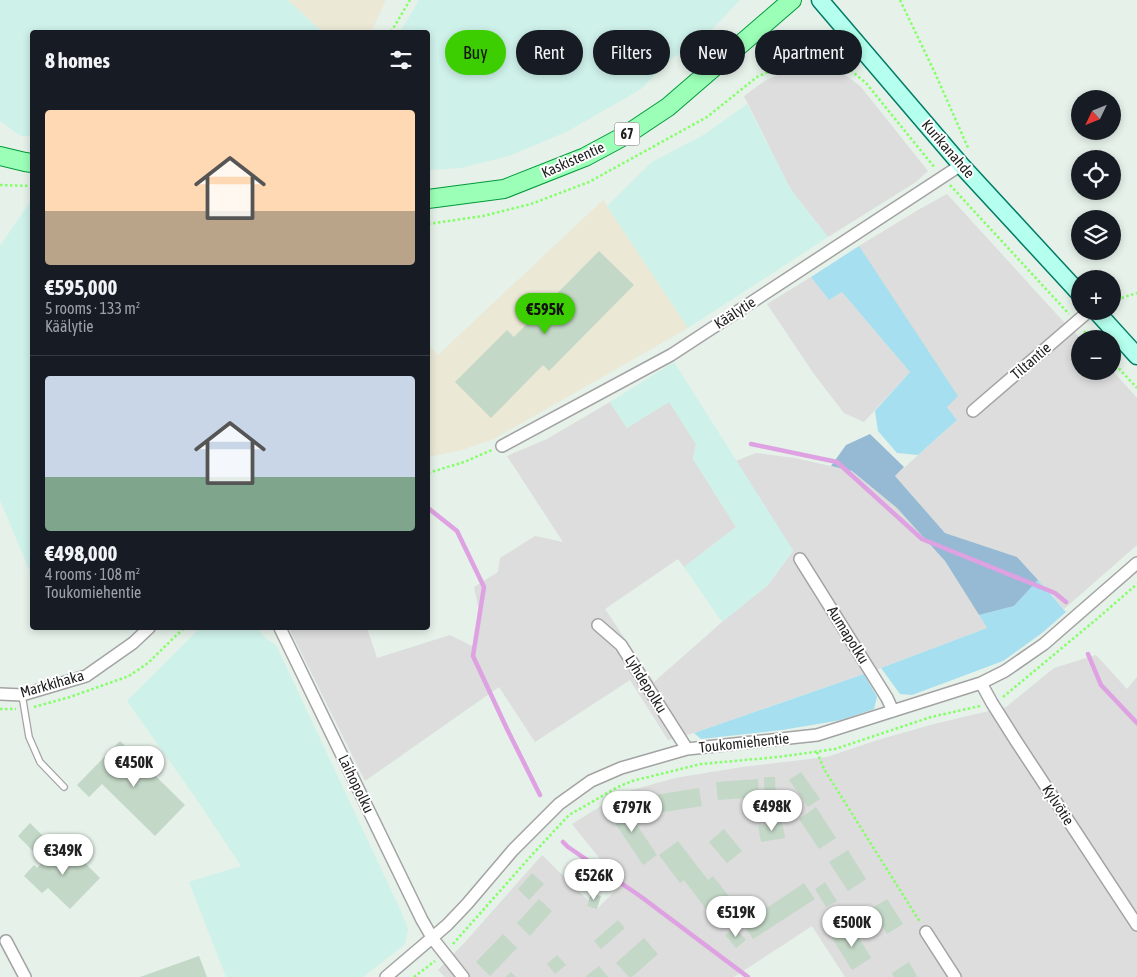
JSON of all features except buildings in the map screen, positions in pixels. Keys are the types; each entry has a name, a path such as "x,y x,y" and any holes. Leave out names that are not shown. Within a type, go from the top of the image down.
{"main road":[{"name":"Kaskistentie","path":"430,199 504,189 585,157 626,135 668,107 792,0"},
{"name":"Kurikanahde","path":"820,0 966,160 976,182 1071,284"},
{"path":"0,156 29,162"},
{"path":"0,169 29,162"},
{"path":"1104,320 1137,356"}],"street":[{"name":"Käälytie","path":"502,446 671,355 966,160"},
{"name":"Tiltantie","path":"973,411 1078,320"},
{"name":"Aumapolku","path":"800,559 894,711"},
{"name":"Toukomiehentie","path":"386,977 432,939 467,904 514,850 559,804 591,781 621,768 687,749 817,735 981,683 1005,671 1044,644 1137,563"},
{"name":"Lyhdepolku","path":"598,625 621,645 687,749"},
{"name":"Markkihaka","path":"0,694 22,695 86,676 133,643 147,630"},
{"name":"Laihopolku","path":"281,630 422,920 432,939 463,977"},
{"name":"Kylvötie","path":"981,683 992,703 1137,925"},
{"path":"926,932 955,977"},
{"path":"6,941 25,977"}],"lane":[{"path":"22,695 29,737 40,762 64,787"}],"path":[{"path":"392,30 410,0"},
{"path":"900,0 935,73 966,160"},
{"path":"430,224 483,216 531,204 589,182 707,116 757,77 786,63 814,59 848,68 866,83 942,177 1083,330"},
{"path":"960,196 976,182"},
{"path":"0,186 30,186"},
{"path":"1121,298 1137,294"},
{"path":"1121,371 1137,388"},
{"path":"430,472 464,462 502,446"},
{"path":"414,977 444,954 569,815 618,786 702,764 835,749 931,717 1000,700 1137,584"},
{"path":"817,752 824,769 926,932"}],"shaded area":[{"path":"0,0 288,0 320,30 30,30 30,136 21,136 0,121"},
{"path":"288,0 386,0 372,30 320,30"},
{"path":"419,0 740,0 711,30 680,30 680,54 670,60 670,30 593,30 593,75 655,75 641,89 568,131 509,156 460,168 430,170 430,30 401,30"},
{"path":"778,75 847,76 861,87 928,171 916,182 828,237 791,190 744,96 766,80"},
{"path":"747,104 791,190 828,237 688,328 607,206 652,162 705,134"},
{"path":"947,194 1072,330 1071,380 1121,380 1137,398 1137,545 1064,609 1017,557 945,533 895,476 957,420 947,407 859,246"},
{"path":"603,200 688,328 494,439 462,450 430,457 430,347 438,355"},
{"path":"30,202 30,570 0,500 0,246"},
{"path":"859,246 958,396 947,407 957,420 918,455 897,453 878,431 875,411 910,372 842,292 829,300 811,277"},
{"path":"811,277 829,300 842,292 910,372 864,422 844,413 814,374 767,304"},
{"path":"674,362 793,550 768,585 722,622 684,567 736,527 693,459 696,444 669,402 627,428 610,402"},
{"path":"669,401 696,444 693,459 736,527 684,567 678,559 605,609 654,682 722,622 768,585 793,551 736,461 756,453 795,458 852,471 897,508 945,561 987,628 881,668 694,733 668,740 630,680 535,742 499,687 365,781 290,630 368,630 377,658 450,635 474,647 480,616 474,587 498,572 500,558 535,536 563,542 507,456 547,439 610,402 627,428"},
{"path":"870,434 904,467 895,476 945,533 1017,557 1038,580 1014,606 979,615 945,561 897,508 852,471 831,466 846,445"},
{"path":"1038,580 1066,612 1042,633 1003,661 912,695 900,694 881,668 987,628 979,615 1014,606"},
{"path":"198,630 259,630 265,638 276,645 400,909 408,929 405,944 363,977 226,977 189,882 241,866 127,701"},
{"path":"1096,655 1127,689 1137,677 1137,977 845,977 812,926 734,977 445,977 438,970 542,855 597,909 621,885 572,824 622,793 675,778 742,767 827,757 934,724 1006,707 1054,668"},
{"path":"864,674 877,697 874,709 841,720 782,730 701,739 694,733"}],"waterway":[{"path":"751,444 837,462 922,539 1055,593 1066,602"},
{"path":"430,510 457,531 484,587 473,656 540,795"},
{"path":"1088,654 1101,685 1137,723"},
{"path":"563,842 640,896 748,977"}]}
